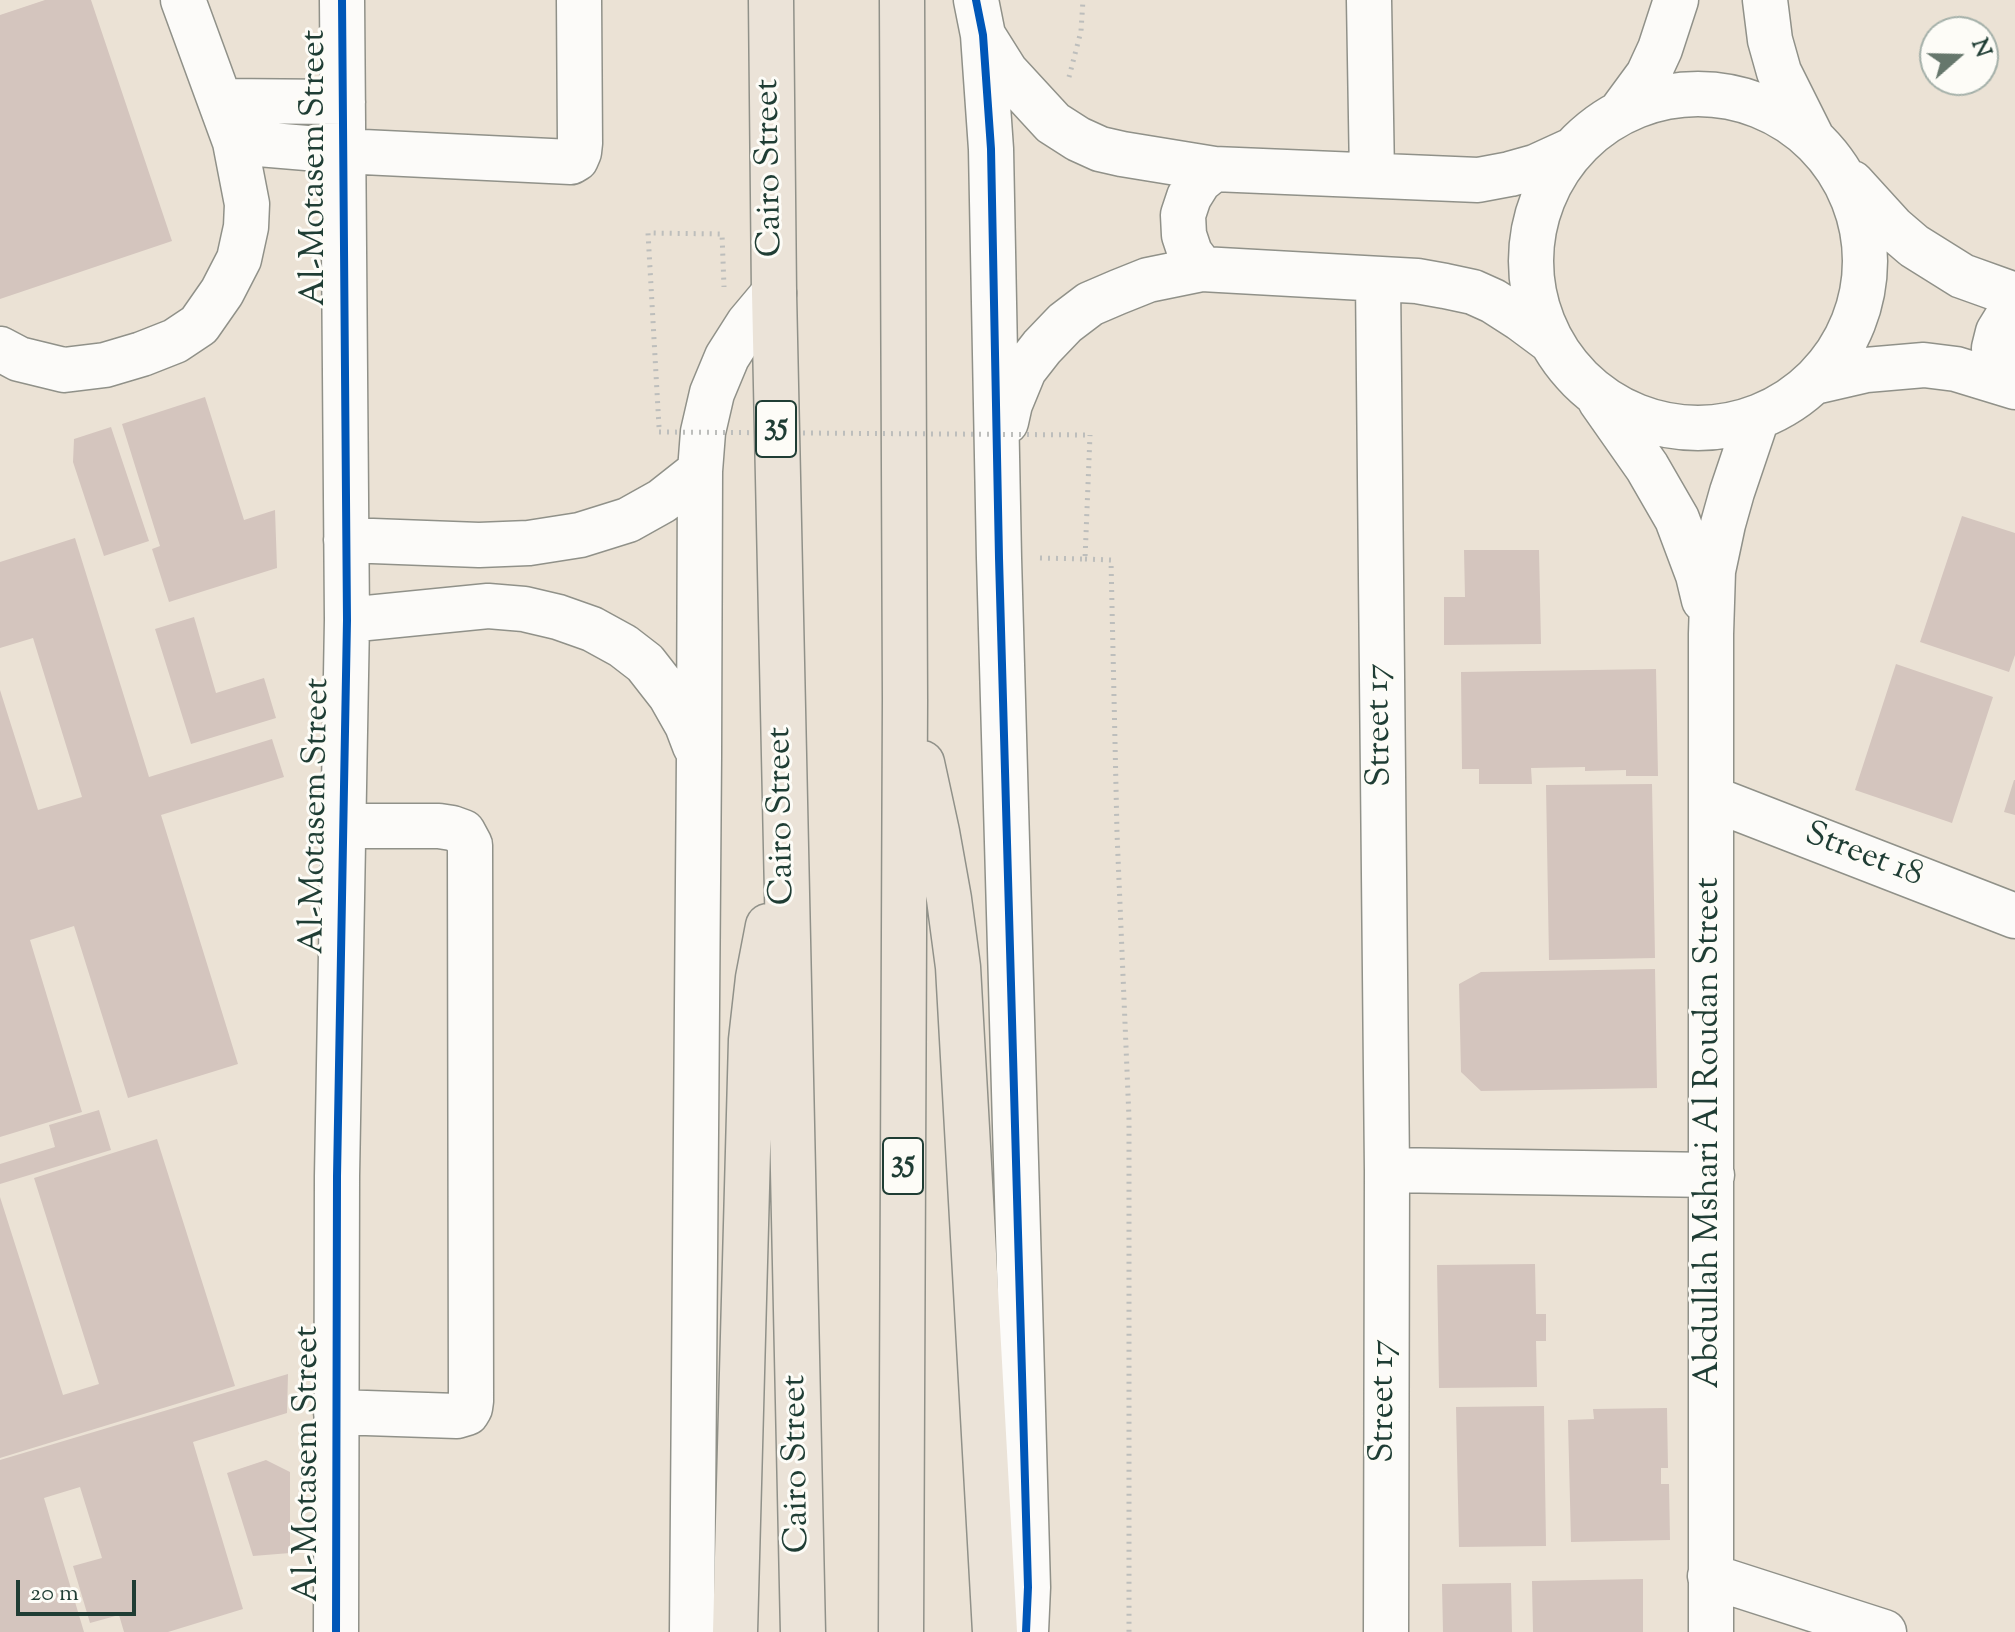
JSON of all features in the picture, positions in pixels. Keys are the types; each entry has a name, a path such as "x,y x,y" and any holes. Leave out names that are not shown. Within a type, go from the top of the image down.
{"main road":[{"name":"Cairo Street","path":"771,0 785,858 803,1632"},
{"name":"35","path":"901,1632 905,699 902,0"},
{"path":"905,699 937,832 958,967 995,1632"},
{"path":"735,1632 751,1040 769,917 785,858"}],"street":[{"path":"0,349 19,359 64,370 105,365 175,341 199,325 222,292 239,259 247,204 228,122 183,0"},
{"name":"Al-Motasem Street","path":"336,1632 337,1176 347,620 342,0"},
{"path":"228,122 342,151 571,162 576,159 580,143 579,0"},
{"path":"1369,0 1372,175"},
{"path":"1623,109 1648,75 1676,0"},
{"path":"1765,0 1770,40 1779,72 1824,151 1849,190 1859,217 1865,247 1865,277 1849,334 1834,359 1814,382 1788,403 1757,418 1725,427 1690,429 1657,424 1625,412 1596,394 1571,370 1552,342 1538,311 1531,278 1531,244 1538,211 1551,179 1570,151 1595,128 1623,109 1666,96 1722,94 1755,102 1786,117 1824,151 1893,228 1914,246 1962,276 2015,295"},
{"path":"979,18 1006,72 1053,123 1100,149 1214,169 1478,180 1535,167 1570,151"},
{"path":"979,18 991,149 999,558 1028,1587 1026,1632"},
{"path":"228,122 343,102"},
{"path":"1202,269 1190,253 1184,235 1183,215 1199,181 1214,169"},
{"path":"997,459 1010,404 1024,370 1042,347 1065,323 1090,304 1148,280 1202,269 1417,281 1473,292 1493,301 1552,342"},
{"name":"Street 17","path":"1378,279 1387,1170 1386,1632"},
{"path":"692,1632 700,471 703,432 712,393 727,357 748,324 774,293"},
{"path":"2010,386 2000,379 1994,348 1998,332 2015,311"},
{"path":"1814,382 1866,370 1924,365 1956,369 2010,386"},
{"name":"Abdullah Mshari Al Roudan Street","path":"1596,394 1647,467 1677,519 1698,575 1711,634"},
{"name":"Abdullah Mshari Al Roudan Street","path":"1711,1632 1713,571 1739,468 1757,418"},
{"path":"346,540 479,545 529,543 580,535 628,520 662,501 700,471"},
{"path":"347,620 488,606 524,609 592,629 623,646 645,663 670,695 687,725 699,756"},
{"name":"Street 18","path":"1711,798 2015,916"},
{"path":"336,1412 457,1416 467,1413 471,1401 470,845 463,832 439,826 344,826"},
{"path":"1387,1170 1712,1175"},
{"path":"1710,1576 1884,1632"}],"path":[{"path":"1053,123 1081,31 1083,0"},
{"path":"727,357 722,234 648,233 659,432 1090,435 1085,559"},
{"path":"999,558 1111,560 1117,833 1129,1118 1129,1632"}],"building":[{"path":"45,0 91,0 172,241 0,299 0,15"},
{"path":"205,397 244,520 275,510 277,568 169,602 152,549 160,546 122,424"},
{"path":"111,427 149,541 104,556 73,462 74,439"},
{"path":"1962,516 2015,533 2015,655 2009,672 1920,642"},
{"path":"75,538 149,777 272,739 284,777 161,815 238,1064 128,1098 74,926 30,940 82,1112 0,1137 0,690 38,810 82,797 33,638 0,648 0,562"},
{"path":"1464,550 1539,550 1541,644 1444,645 1444,597 1465,597"},
{"path":"194,617 216,693 264,678 276,718 191,744 155,629"},
{"path":"1896,664 1993,697 1952,823 1855,790"},
{"path":"1656,669 1658,776 1626,776 1626,770 1585,771 1585,767 1531,768 1532,784 1479,784 1479,769 1462,769 1461,672"},
{"path":"2015,780 2015,815 2004,812"},
{"path":"1652,784 1655,958 1549,960 1546,785"},
{"path":"1655,969 1657,1088 1481,1091 1461,1072 1459,984 1481,972"},
{"path":"99,1110 111,1150 0,1184 0,1164 55,1147 49,1125"},
{"path":"157,1139 235,1386 0,1458 0,1197 63,1395 99,1384 34,1178"},
{"path":"1535,1264 1536,1314 1546,1314 1546,1341 1536,1341 1537,1387 1439,1388 1437,1265"},
{"path":"288,1374 287,1413 193,1442 243,1609 168,1632 124,1632 119,1615 90,1623 73,1566 102,1558 80,1487 44,1498 84,1632 0,1632 0,1460"},
{"path":"1544,1406 1546,1546 1459,1547 1456,1407"},
{"path":"1667,1408 1668,1468 1661,1468 1661,1484 1669,1484 1670,1540 1571,1542 1568,1420 1594,1419 1593,1409"},
{"path":"266,1460 290,1472 290,1553 253,1556 227,1473"},
{"path":"1643,1579 1643,1632 1533,1632 1532,1581"},
{"path":"1511,1583 1512,1632 1443,1632 1442,1584"}],"cycle path":[{"path":"336,1632 337,1176 347,620 342,0"},
{"path":"976,0 983,35 991,149 999,558 1028,1587 1026,1632"}]}
